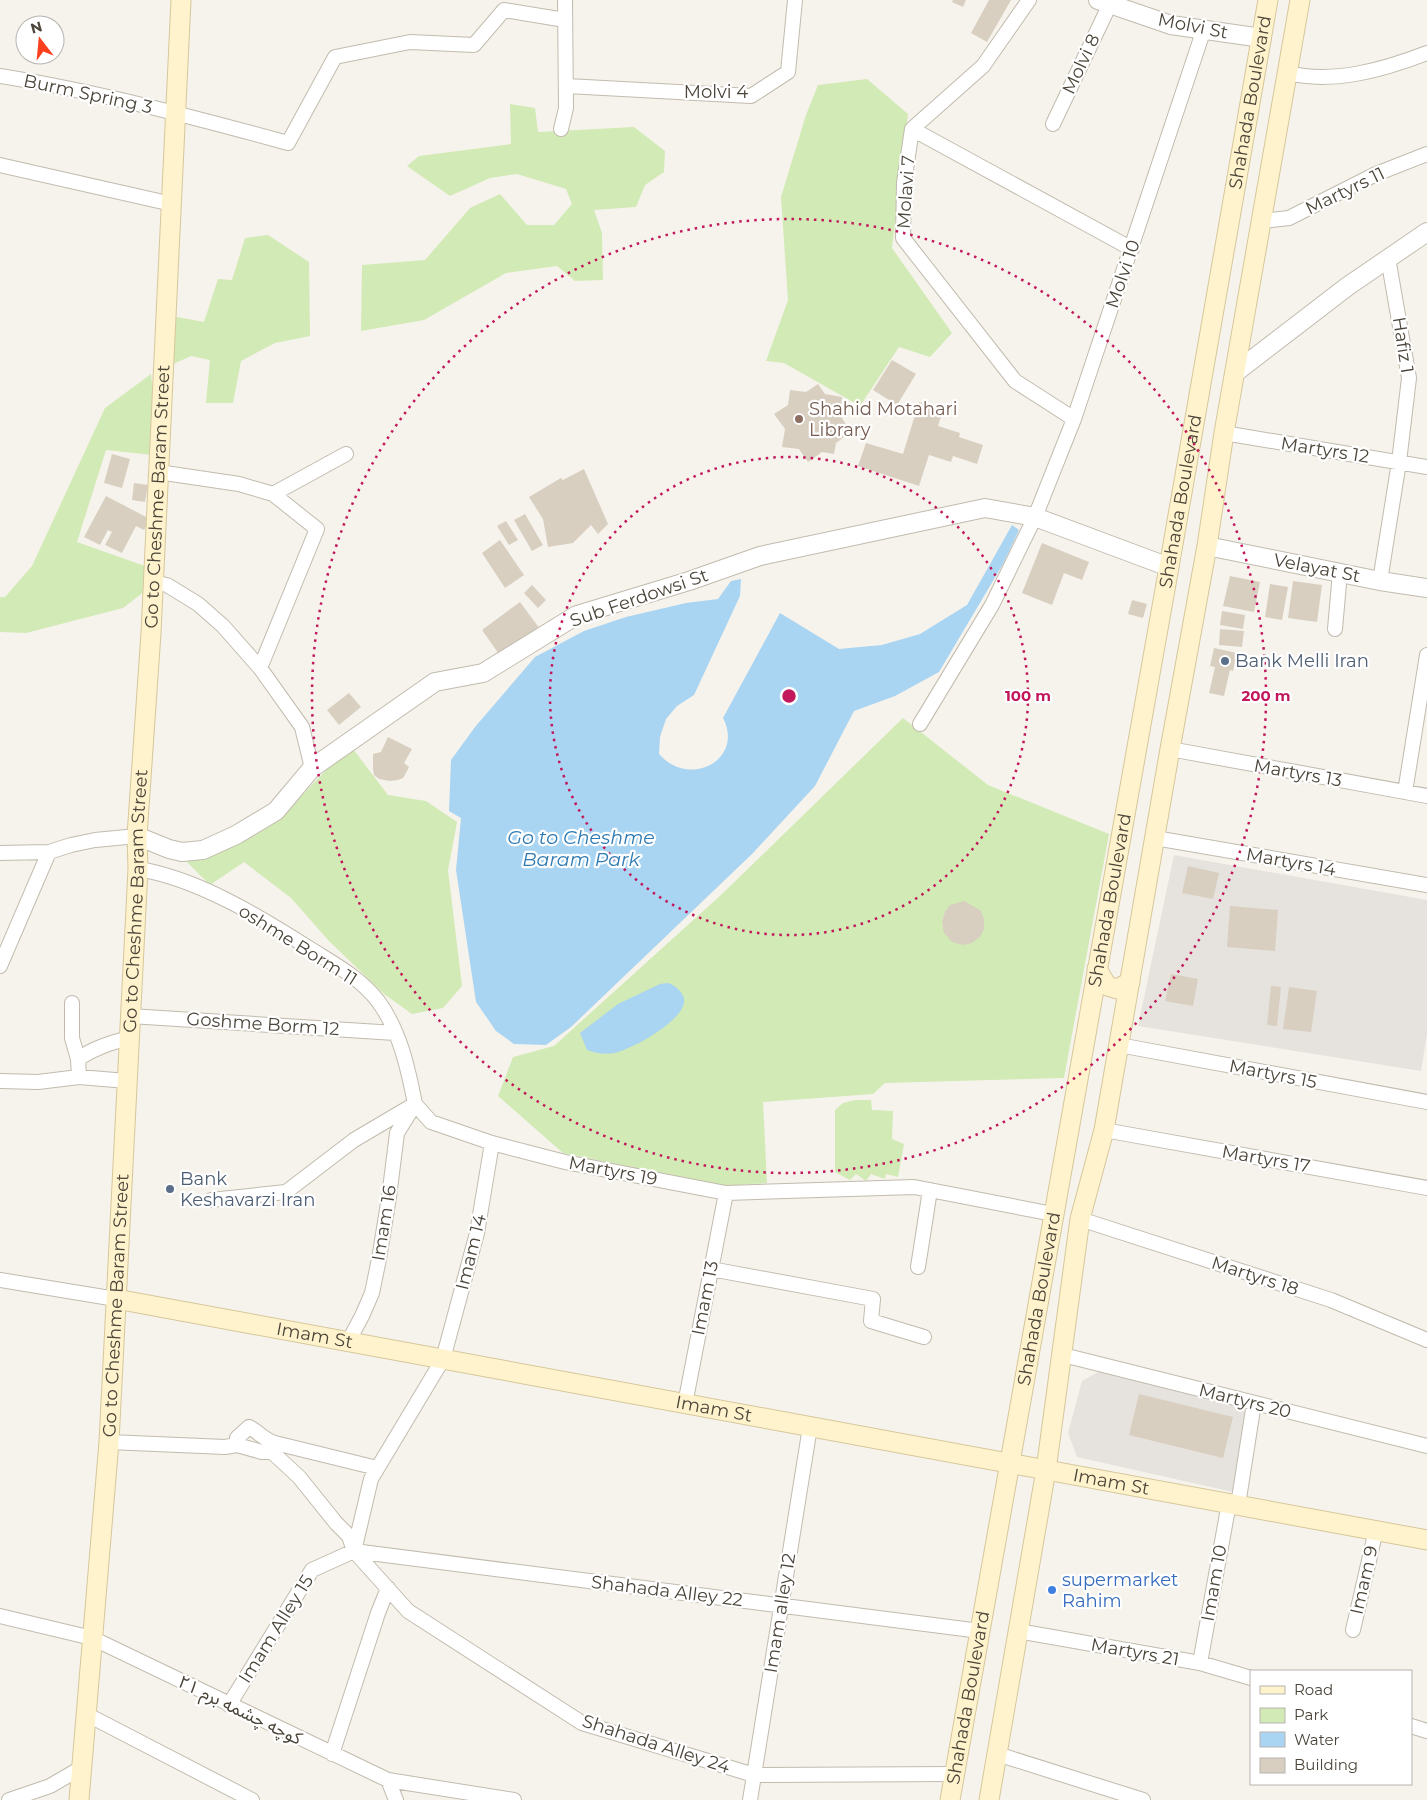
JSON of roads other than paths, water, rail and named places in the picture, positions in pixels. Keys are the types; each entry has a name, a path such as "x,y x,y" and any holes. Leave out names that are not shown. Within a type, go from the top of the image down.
{"main road":[{"name":"Go to Cheshme Baram Street","path":"79,1800 109,1442 138,869 137,836 151,633 181,0"},
{"name":"Shahada Boulevard","path":"950,1800 1268,0"},
{"name":"Shahada Boulevard","path":"988,1800 1046,1470 1080,1219 1104,1130 1207,546 1224,433 1300,0"},
{"path":"1097,969 1107,986 1117,990 1130,982"},
{"name":"Imam St","path":"116,1299 1427,1540"}],"street":[{"path":"561,129 566,108 565,0"},
{"name":"Molvi 4","path":"566,86 751,96 788,72 795,0"},
{"name":"Molavi 7","path":"1029,0 984,66 912,129 904,183 903,238 1016,381 1074,419"},
{"name":"Molvi St","path":"1111,3 1171,24 1262,38"},
{"name":"Molvi 8","path":"1053,124 1111,3"},
{"name":"Burm Spring 3","path":"0,76 59,86 176,112 288,143 335,57 410,42 474,45 504,10 565,20"},
{"name":"Molvi 10","path":"920,724 992,605 1035,517 1074,419 1204,29"},
{"path":"1287,74 1303,77 1336,77 1394,66 1427,53"},
{"path":"912,129 1132,248"},
{"name":"Martyrs 11","path":"1262,221 1289,218 1376,174 1427,154"},
{"path":"0,165 172,204"},
{"path":"1236,372 1348,286 1427,232"},
{"name":"Hafiz 1","path":"1380,581 1399,462 1409,378 1388,258"},
{"name":"Martyrs 12","path":"1224,433 1427,467"},
{"path":"273,494 346,454"},
{"path":"158,472 239,484 273,494 317,529 260,668"},
{"name":"Sub Ferdowsi St","path":"137,836 169,849 182,852 203,850 236,835 276,811 312,768 435,682 483,673 577,615 689,581 760,556 985,508 1035,517 1169,567"},
{"name":"Velayat St","path":"1207,546 1380,581 1427,588"},
{"path":"1335,628 1340,572"},
{"path":"152,582 167,585 198,604 223,626 260,668 302,726 312,768"},
{"path":"1404,792 1425,677 1427,655"},
{"name":"Martyrs 13","path":"1170,749 1427,796"},
{"path":"0,853 50,852 95,840 137,836"},
{"name":"Martyrs 14","path":"1155,838 1427,885"},
{"path":"0,966 50,852"},
{"name":"oshme Borm 11","path":"138,869 160,873 229,902 283,932 360,981 388,1016 408,1068 415,1104"},
{"path":"72,1004 72,1038 78,1059 79,1077"},
{"name":"Goshme Borm 12","path":"130,1016 395,1033"},
{"path":"78,1059 90,1051 129,1038"},
{"name":"Martyrs 15","path":"1119,1045 1427,1102"},
{"path":"0,1081 38,1082 79,1077 127,1081"},
{"path":"211,1200 286,1192 354,1140 415,1104"},
{"name":"Martyrs 19","path":"415,1104 431,1122 492,1143 565,1162 726,1193 914,1187 1053,1214"},
{"name":"Imam 16","path":"348,1342 372,1293 389,1197 397,1133 415,1104"},
{"name":"Martyrs 17","path":"1104,1130 1427,1188"},
{"name":"Imam 14","path":"443,1359 477,1233 492,1143"},
{"path":"918,1267 930,1190"},
{"name":"Imam 13","path":"685,1404 726,1193"},
{"name":"Martyrs 18","path":"1080,1219 1331,1300 1427,1340"},
{"path":"711,1268 873,1299 871,1321 924,1337"},
{"name":"Imam St","path":"0,1280 116,1299"},
{"name":"Martyrs 20","path":"1063,1354 1427,1446"},
{"path":"354,1551 370,1479 443,1359"},
{"name":"Imam 10","path":"1200,1663 1254,1403"},
{"name":"Imam alley 12","path":"750,1800 810,1426"},
{"path":"237,1445 237,1438 249,1428 256,1430 265,1440 377,1468"},
{"name":"Shahada Alley 24","path":"109,1442 225,1447 237,1445 262,1452 272,1452 299,1477 336,1523 350,1536 354,1551 408,1611 582,1723 754,1775 954,1774"},
{"name":"Imam 9","path":"1353,1630 1376,1530"},
{"name":"Shahada Alley 22","path":"354,1551 980,1631"},
{"name":"Imam Alley 15","path":"229,1705 312,1570 354,1551"},
{"path":"332,1754 388,1588"},
{"name":"کوچه چشمه برم ۲۱","path":"0,1616 92,1638 388,1780 514,1800"},
{"name":"Martyrs 21","path":"1018,1631 1200,1663 1250,1678"},
{"path":"86,1714 252,1800"},
{"path":"1412,1726 1427,1731"},
{"path":"996,1754 1143,1800"},
{"path":"9,1800 50,1786 82,1768"},
{"path":"388,1780 396,1800"}],"water":[{"name":"Go to Cheshme Baram Park","path":"1012,525 1019,530 1003,564 939,672 895,696 854,711 815,786 752,854 571,1027 546,1045 514,1044 496,1031 476,1002 456,870 461,818 449,811 451,760 475,727 535,657 584,631 626,617 686,603 718,599 731,581 741,579 740,596 694,695 677,706 666,719 660,737 659,754 669,763 683,769 706,767 716,761 723,753 727,743 727,731 723,718 780,613 839,649 882,645 920,634 967,605"},
{"path":"667,983 680,991 684,1001 681,1010 666,1026 643,1041 622,1051 607,1054 587,1050 580,1033 618,1004 660,984"}],"place":[{"name":"Shahid Motahari Library","path":"799,419"},
{"name":"Bank Melli Iran","path":"1225,661"},
{"name":"Bank Keshavarzi Iran","path":"170,1189"},
{"name":"supermarket Rahim","path":"1052,1590"}]}
